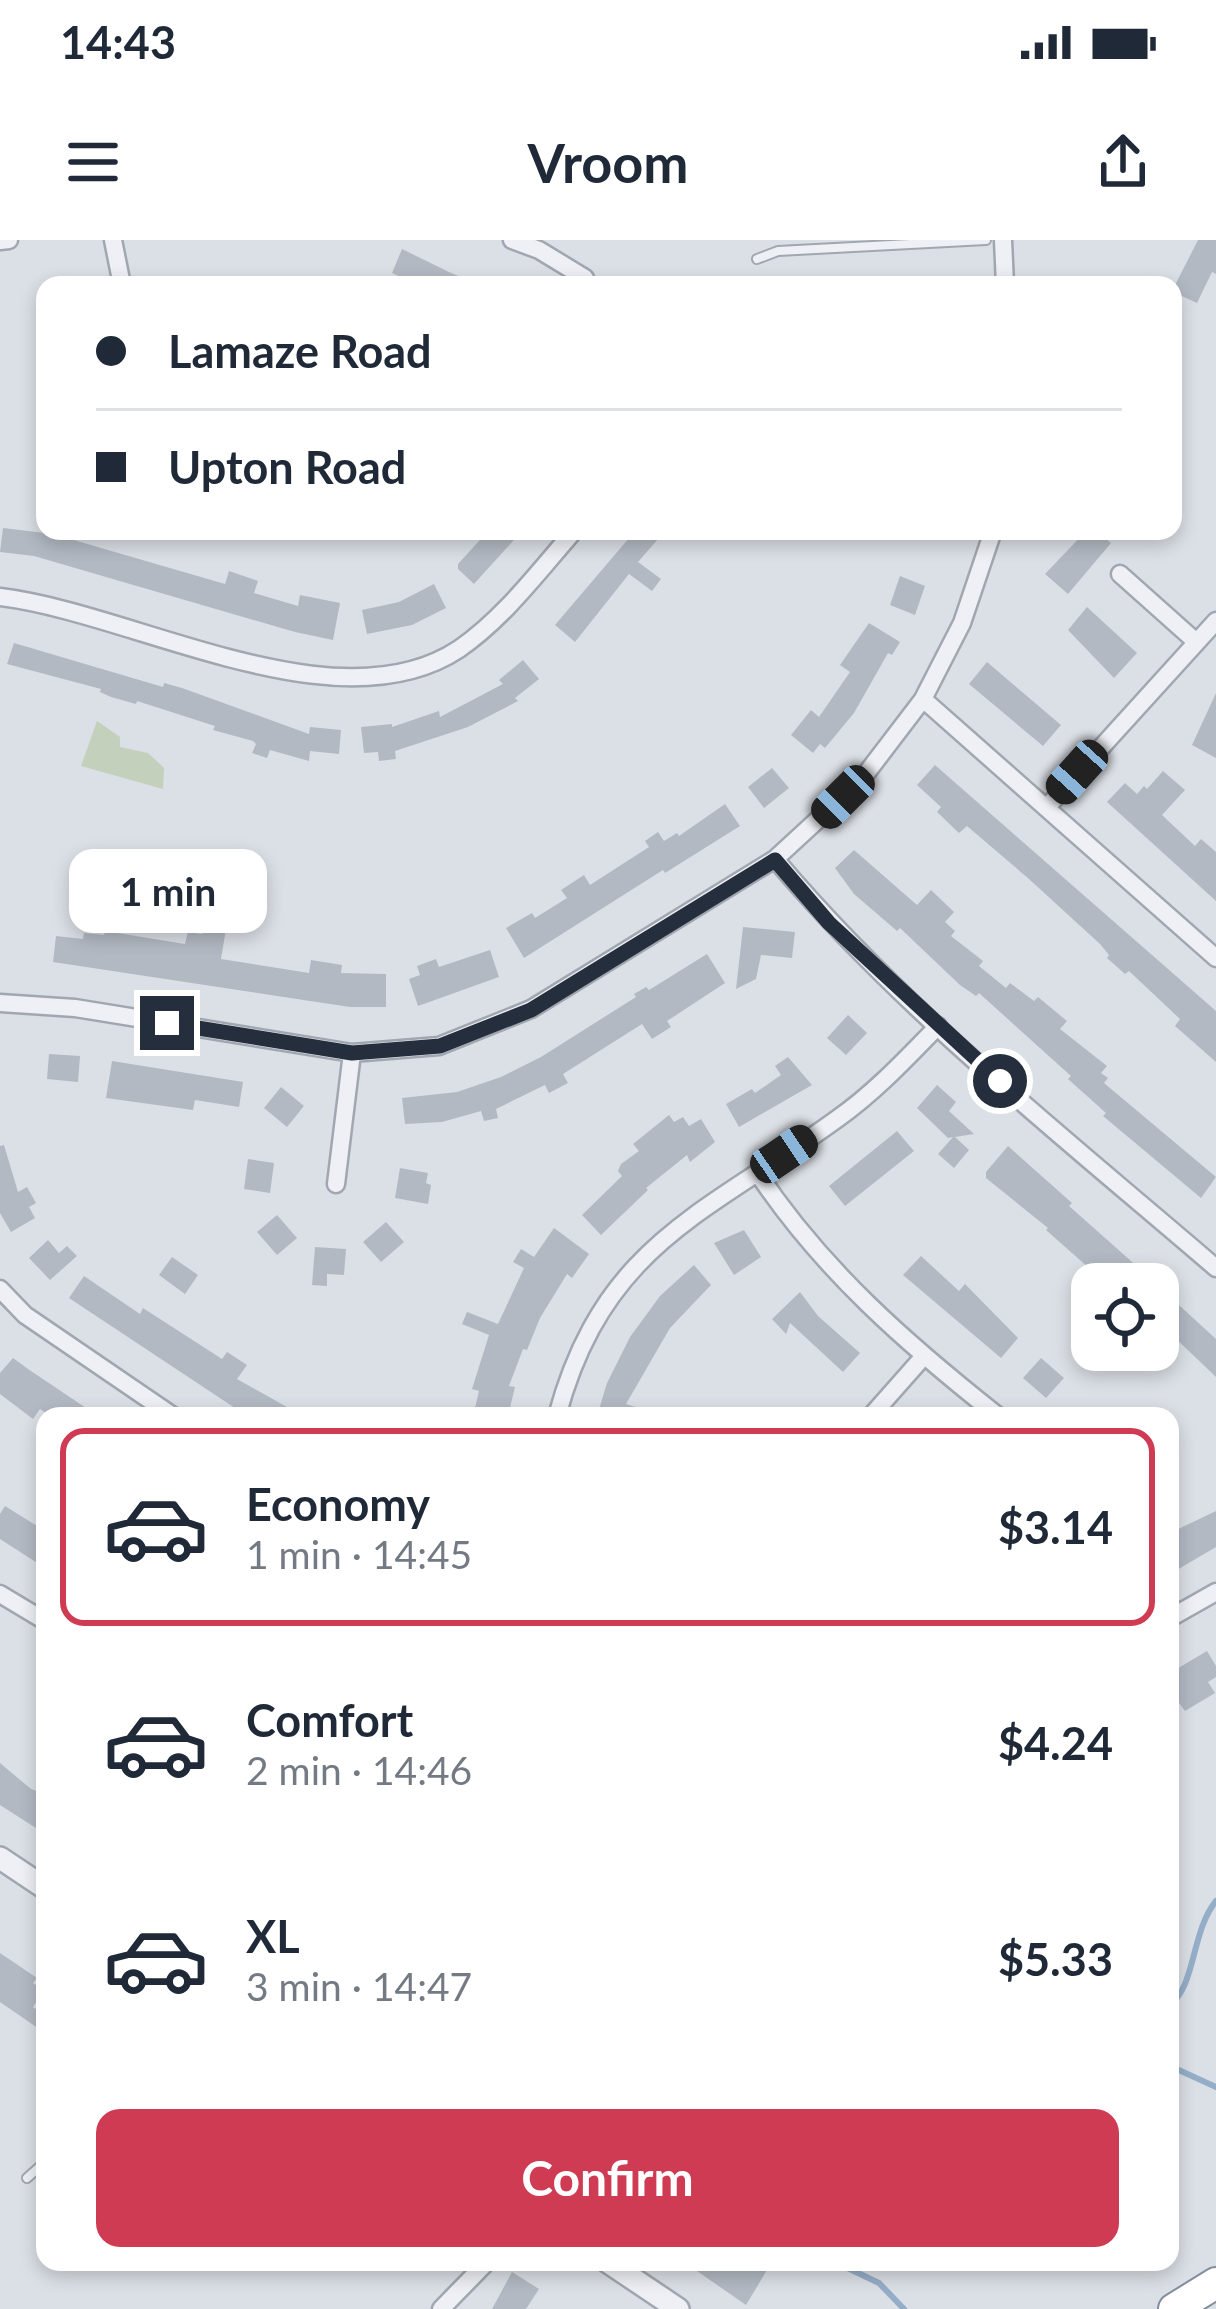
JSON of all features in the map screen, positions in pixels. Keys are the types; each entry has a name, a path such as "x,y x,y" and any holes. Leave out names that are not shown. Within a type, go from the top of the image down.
{"highway":[{"path":"1174,2309 1216,2284"}],"street":[{"path":"0,241 9,240"},
{"path":"113,240 120,276"},
{"path":"512,240 583,276"},
{"path":"1003,240 1005,276"},
{"path":"0,597 51,606 316,678 382,678 458,650 508,607 566,540"},
{"path":"0,1003 75,1007 352,1053 419,1050 531,1010 775,860 862,779 923,699 962,623 990,540"},
{"path":"1120,574 1194,640"},
{"path":"1048,806 1216,621"},
{"path":"923,699 1216,958"},
{"path":"775,860 829,923 938,1026 1216,1268"},
{"path":"560,1407 585,1339 635,1263 701,1209 839,1118 938,1026"},
{"path":"336,1184 352,1053"},
{"path":"757,1172 821,1258 924,1356 987,1407"},
{"path":"0,1289 25,1315 160,1407"},
{"path":"879,1407 924,1356"},
{"path":"1179,1613 1216,1592"},
{"path":"4,1594 36,1615"},
{"path":"0,1858 36,1882"},
{"path":"441,2309 478,2271"},
{"path":"621,2271 678,2309"}],"lane":[{"path":"757,259 778,251 986,240"},
{"path":"27,2178 36,2170"}],"green space":[{"path":"97,721 120,737 120,747 148,753 164,768 163,789 81,766"}],"building":[{"path":"1198,240 1216,240 1216,274 1212,272 1197,303 1182,296 1180,276"},
{"path":"402,249 458,276 398,276 392,273"},
{"path":"3,528 36,532 36,540 74,540 225,584 229,571 258,581 254,593 298,606 300,595 340,603 333,640 34,556 0,552"},
{"path":"480,540 514,540 474,584 458,564"},
{"path":"627,540 657,540 638,562 661,579 652,591 629,574 575,642 555,625"},
{"path":"1077,540 1111,543 1068,594 1045,574"},
{"path":"900,576 925,586 915,615 890,605"},
{"path":"434,584 446,608 412,625 367,634 362,610 399,602"},
{"path":"1087,607 1137,653 1114,678 1068,630"},
{"path":"869,623 900,642 892,655 888,653 854,713 825,748 820,744 813,753 791,735 811,710 819,717 850,672 840,665"},
{"path":"14,643 163,687 164,683 182,688 309,734 310,727 341,730 339,754 310,751 309,761 270,750 267,758 252,753 253,741 213,730 215,726 7,664"},
{"path":"523,660 539,679 515,698 518,701 468,727 395,751 396,759 379,761 378,752 364,753 361,727 392,727 439,711 440,717 503,684 499,680"},
{"path":"987,662 1061,725 1043,746 969,684"},
{"path":"1216,693 1216,758 1192,745"},
{"path":"935,765 1216,1011 1216,1062 1175,1026 1180,1019 1129,971 1125,974 1107,958 1100,944 1029,879 967,826 959,833 937,812 941,807 917,785"},
{"path":"772,768 789,788 764,808 748,787"},
{"path":"1163,771 1185,790 1162,815 1195,846 1201,839 1216,852 1216,901 1107,802 1125,783 1137,794 1144,786 1147,789"},
{"path":"725,804 740,826 524,958 506,928 532,913 535,918 567,898 561,890 584,875 590,885 649,847 645,841 658,832 664,841 679,836"},
{"path":"854,850 917,905 931,890 954,912 945,922 955,931 951,936 983,961 979,966 1006,988 1010,983 1034,1001 1038,997 1067,1021 1060,1029 1107,1066 1101,1073 1108,1078 1104,1083 1216,1177 1201,1198 1103,1116 1106,1113 1068,1079 1071,1076 979,993 976,996 960,985 900,928 897,931 854,894 835,868"},
{"path":"209,901 235,906 221,959 309,973 311,960 342,965 341,973 386,974 386,1007 350,1007 53,962 56,936 83,939 84,933 104,935 105,931 185,944 188,932 202,934"},
{"path":"743,927 795,932 792,958 761,955 756,979 736,989"},
{"path":"490,950 499,977 418,1006 409,979 420,975 417,966 436,959 439,967"},
{"path":"707,954 725,983 667,1021 671,1027 652,1039 642,1024 563,1074 568,1083 549,1093 545,1085 496,1109 498,1118 484,1121 481,1111 442,1122 405,1124 402,1098 457,1092 501,1077"},
{"path":"848,1015 867,1033 846,1055 827,1038"},
{"path":"49,1054 80,1056 78,1082 47,1079"},
{"path":"788,1057 812,1085 739,1127 726,1104 752,1089 755,1093 781,1075 775,1066"},
{"path":"112,1061 243,1082 239,1107 195,1100 193,1110 106,1098"},
{"path":"937,1085 956,1102 949,1111 974,1134 955,1137 969,1150 954,1168 938,1154 953,1137 948,1138 917,1108"},
{"path":"281,1087 304,1106 287,1127 264,1108"},
{"path":"669,1115 674,1122 683,1117 689,1126 701,1119 715,1142 690,1162 687,1155 646,1188 601,1235 582,1215 622,1176 621,1164 639,1151 633,1144"},
{"path":"897,1131 914,1151 845,1206 829,1186"},
{"path":"4,1145 18,1192 27,1187 36,1203 29,1207 35,1218 11,1232 0,1213 0,1146"},
{"path":"1008,1146 1133,1263 1083,1263 986,1178"},
{"path":"248,1159 274,1163 270,1193 244,1189"},
{"path":"400,1168 428,1173 428,1204 395,1198"},
{"path":"277,1215 297,1238 277,1255 257,1232"},
{"path":"386,1222 404,1242 381,1262 363,1242"},
{"path":"554,1228 589,1254 572,1278 567,1274 527,1350 523,1349 509,1386 515,1387 510,1407 475,1407 479,1391 472,1389 489,1335 462,1324 467,1312 498,1324 524,1268 513,1262 521,1249 534,1257"},
{"path":"744,1230 761,1257 734,1275 714,1243"},
{"path":"48,1240 59,1253 67,1246 77,1256 50,1280 29,1258"},
{"path":"315,1247 346,1249 344,1275 327,1274 327,1286 312,1285"},
{"path":"921,1256 959,1291 965,1284 1018,1338 1001,1358 903,1275"},
{"path":"172,1257 198,1275 185,1294 159,1275"},
{"path":"694,1265 711,1285 670,1328 626,1404 635,1407 600,1407 630,1337 660,1296"},
{"path":"84,1276 140,1314 143,1308 222,1359 227,1352 247,1365 237,1379 287,1407 233,1407 69,1298"},
{"path":"800,1292 818,1316 860,1353 843,1372 790,1323 786,1334 772,1319"},
{"path":"1179,1305 1216,1339 1216,1377 1179,1342"},
{"path":"13,1358 85,1407 36,1407 33,1419 0,1394 0,1373"},
{"path":"1041,1358 1064,1378 1046,1398 1023,1378"},
{"path":"5,1506 36,1525 36,1562 0,1539 0,1514"},
{"path":"1216,1511 1216,1547 1179,1569 1179,1529"},
{"path":"1207,1651 1216,1666 1216,1677 1208,1682 1215,1693 1185,1711 1179,1703 1179,1668"},
{"path":"0,1763 36,1791 36,1828 0,1805"},
{"path":"0,1953 36,1977 36,2027 0,2002"},
{"path":"697,2271 766,2271 746,2305"},
{"path":"512,2272 539,2289 526,2309 492,2309"}],"waterway":[{"path":"1179,1994 1216,1901"},
{"path":"1179,2070 1216,2087"},
{"path":"854,2271 879,2283 904,2309"}],"route":[{"path":"167,1023 352,1053 440,1046 531,1010 775,860 829,923 1000,1081"}]}
